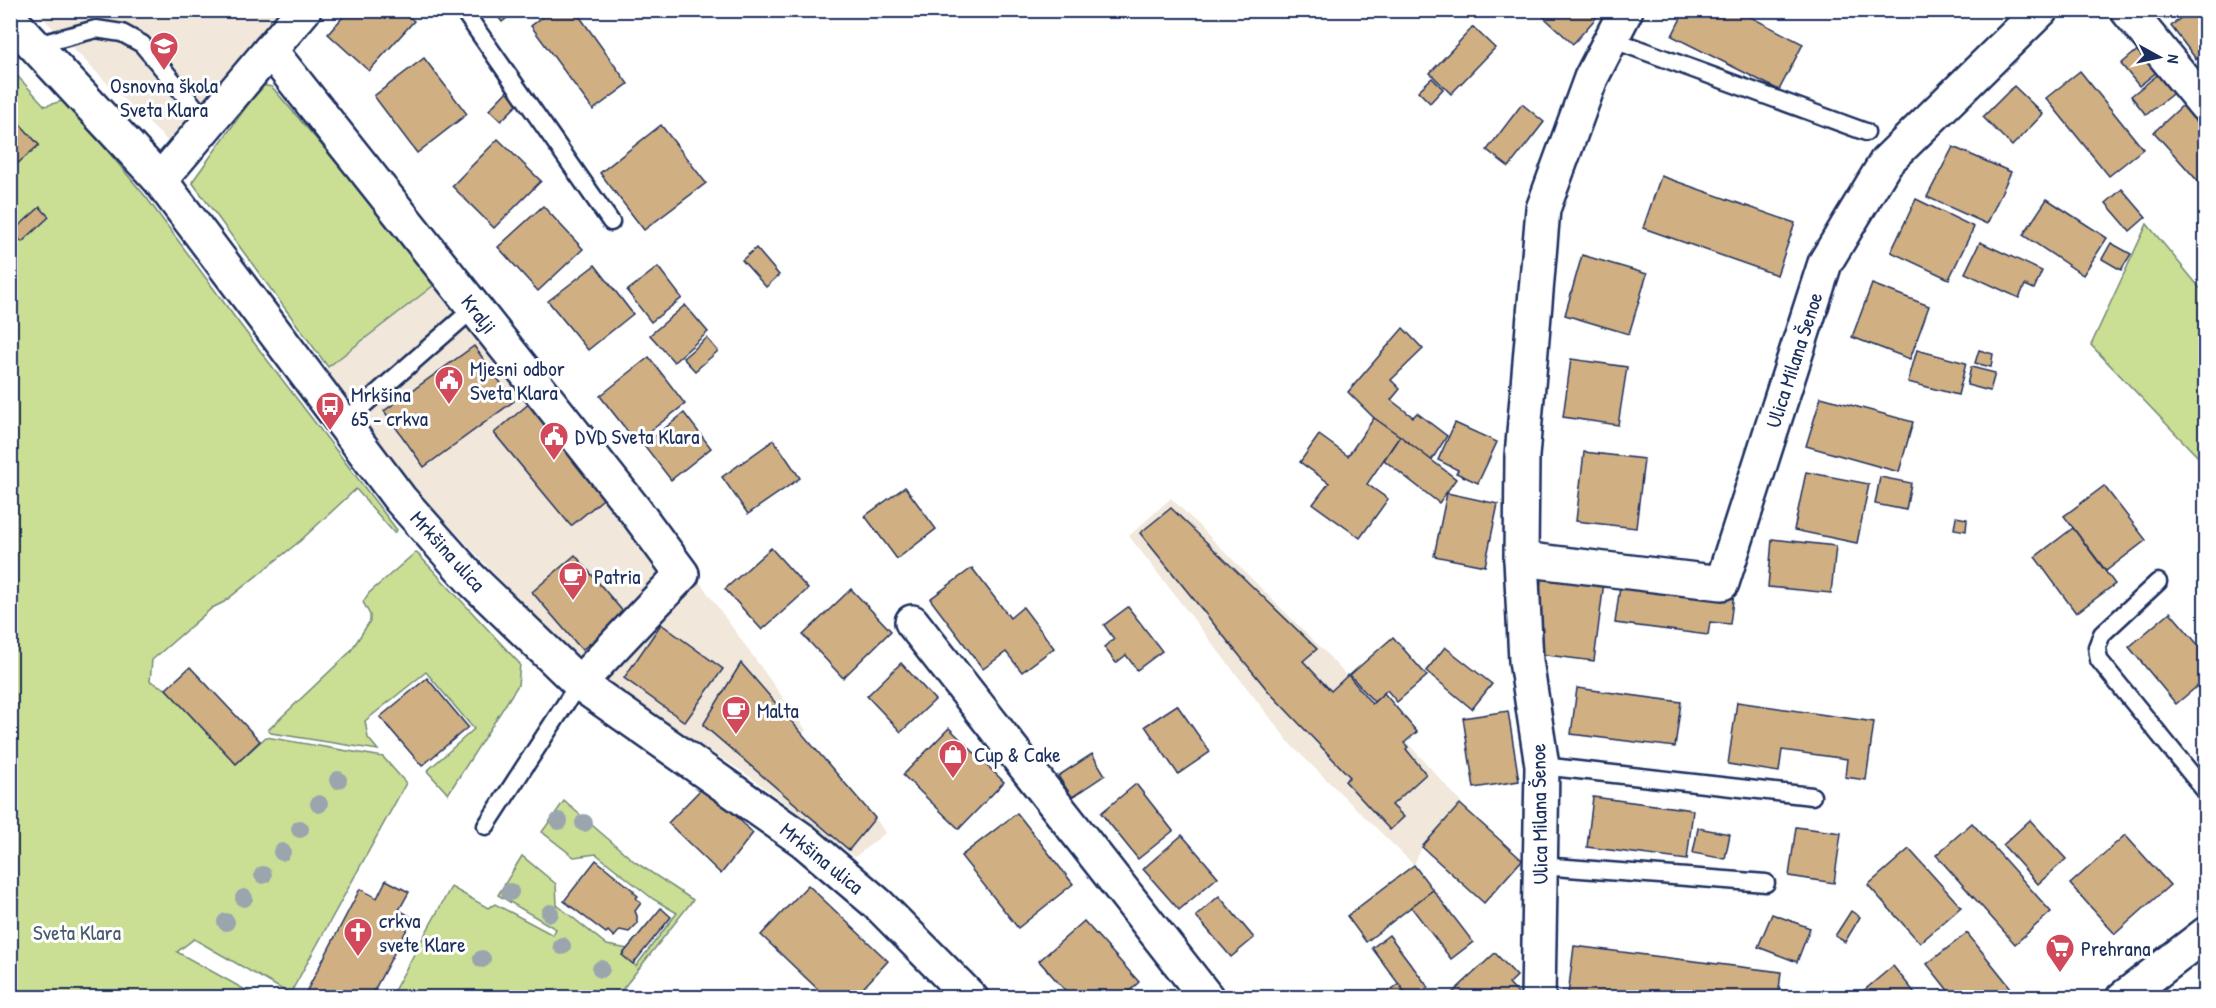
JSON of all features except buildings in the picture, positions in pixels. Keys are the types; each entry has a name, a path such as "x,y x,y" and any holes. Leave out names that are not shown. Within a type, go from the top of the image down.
{"street":[{"path":"160,180 304,10"},
{"name":"Ulica Milana Šenoe","path":"1538,998 1542,766 1526,661 1521,559 1522,456 1543,209 1591,78 1626,10"},
{"name":"Ulica Milana Šenoe","path":"1521,559 1722,583 1825,263 1886,162 2041,10"},
{"path":"2127,10 2205,106"},
{"name":"Mrkšina ulica","path":"10,19 37,45 160,180 400,499 470,578 579,682 804,841 879,905 971,998"},
{"name":"Kralji","path":"270,50 634,510 682,574 579,682"},
{"path":"912,622 1207,998"},
{"path":"2123,998 2205,934"}],"lane":[{"path":"463,10 611,222"},
{"path":"37,45 96,29 122,33 142,44 208,123"},
{"path":"1611,39 1866,132"},
{"path":"343,423 474,308"},
{"path":"2158,582 2102,634 2097,647 2099,660 2205,792"},
{"path":"486,826 579,682"},
{"path":"1542,766 1812,796"},
{"path":"1541,866 1766,883"}],"shaded area":[{"name":"Osnovna škola Sveta Klara","path":"36,11 282,11 173,146"},
{"path":"438,282 692,586 699,581 806,730 802,733 875,817 885,833 855,857 749,776 600,680 549,638 510,591 404,476 323,371"},
{"path":"1171,498 1325,652 1461,802 1422,847 1414,865 1292,746 1129,536"}],"green space":[{"name":"Sveta Klara","path":"10,68 45,106 62,101 100,142 146,197 397,530 394,533 356,489 300,541 224,602 212,608 152,660 150,681 166,689 236,764 266,737 383,757 406,783 290,994 194,939 177,952 258,997 11,997"},
{"path":"262,85 272,87 438,282 328,367 192,182"},
{"path":"2147,224 2205,294 2205,451 2198,457 2091,345"},
{"path":"416,552 520,664 518,685 448,794 427,771 474,729 426,672 365,721 368,738 378,750 271,733 268,730 350,652 370,621 370,615 363,602 369,593"},
{"path":"564,801 635,862 693,900 618,995 620,997 390,998 451,887 488,908 495,904 553,935 556,929 498,895 522,856 556,884 557,905 607,945 628,949 622,955 636,966 677,913 653,899 596,854 574,857 542,832"}],"place":[{"name":"Osnovna škola Sveta Klara","path":"164,72"},
{"name":"Mjesni odbor Sveta Klara","path":"449,406"},
{"name":"Mrkšina 65 - crkva","path":"330,432"},
{"name":"DVD Sveta Klara","path":"554,462"},
{"name":"Patria","path":"573,602"},
{"name":"Malta","path":"736,736"},
{"name":"Cup & Cake","path":"953,780"},
{"name":"crkva svete Klare","path":"358,958"},
{"name":"Prehrana","path":"2060,974"}]}
